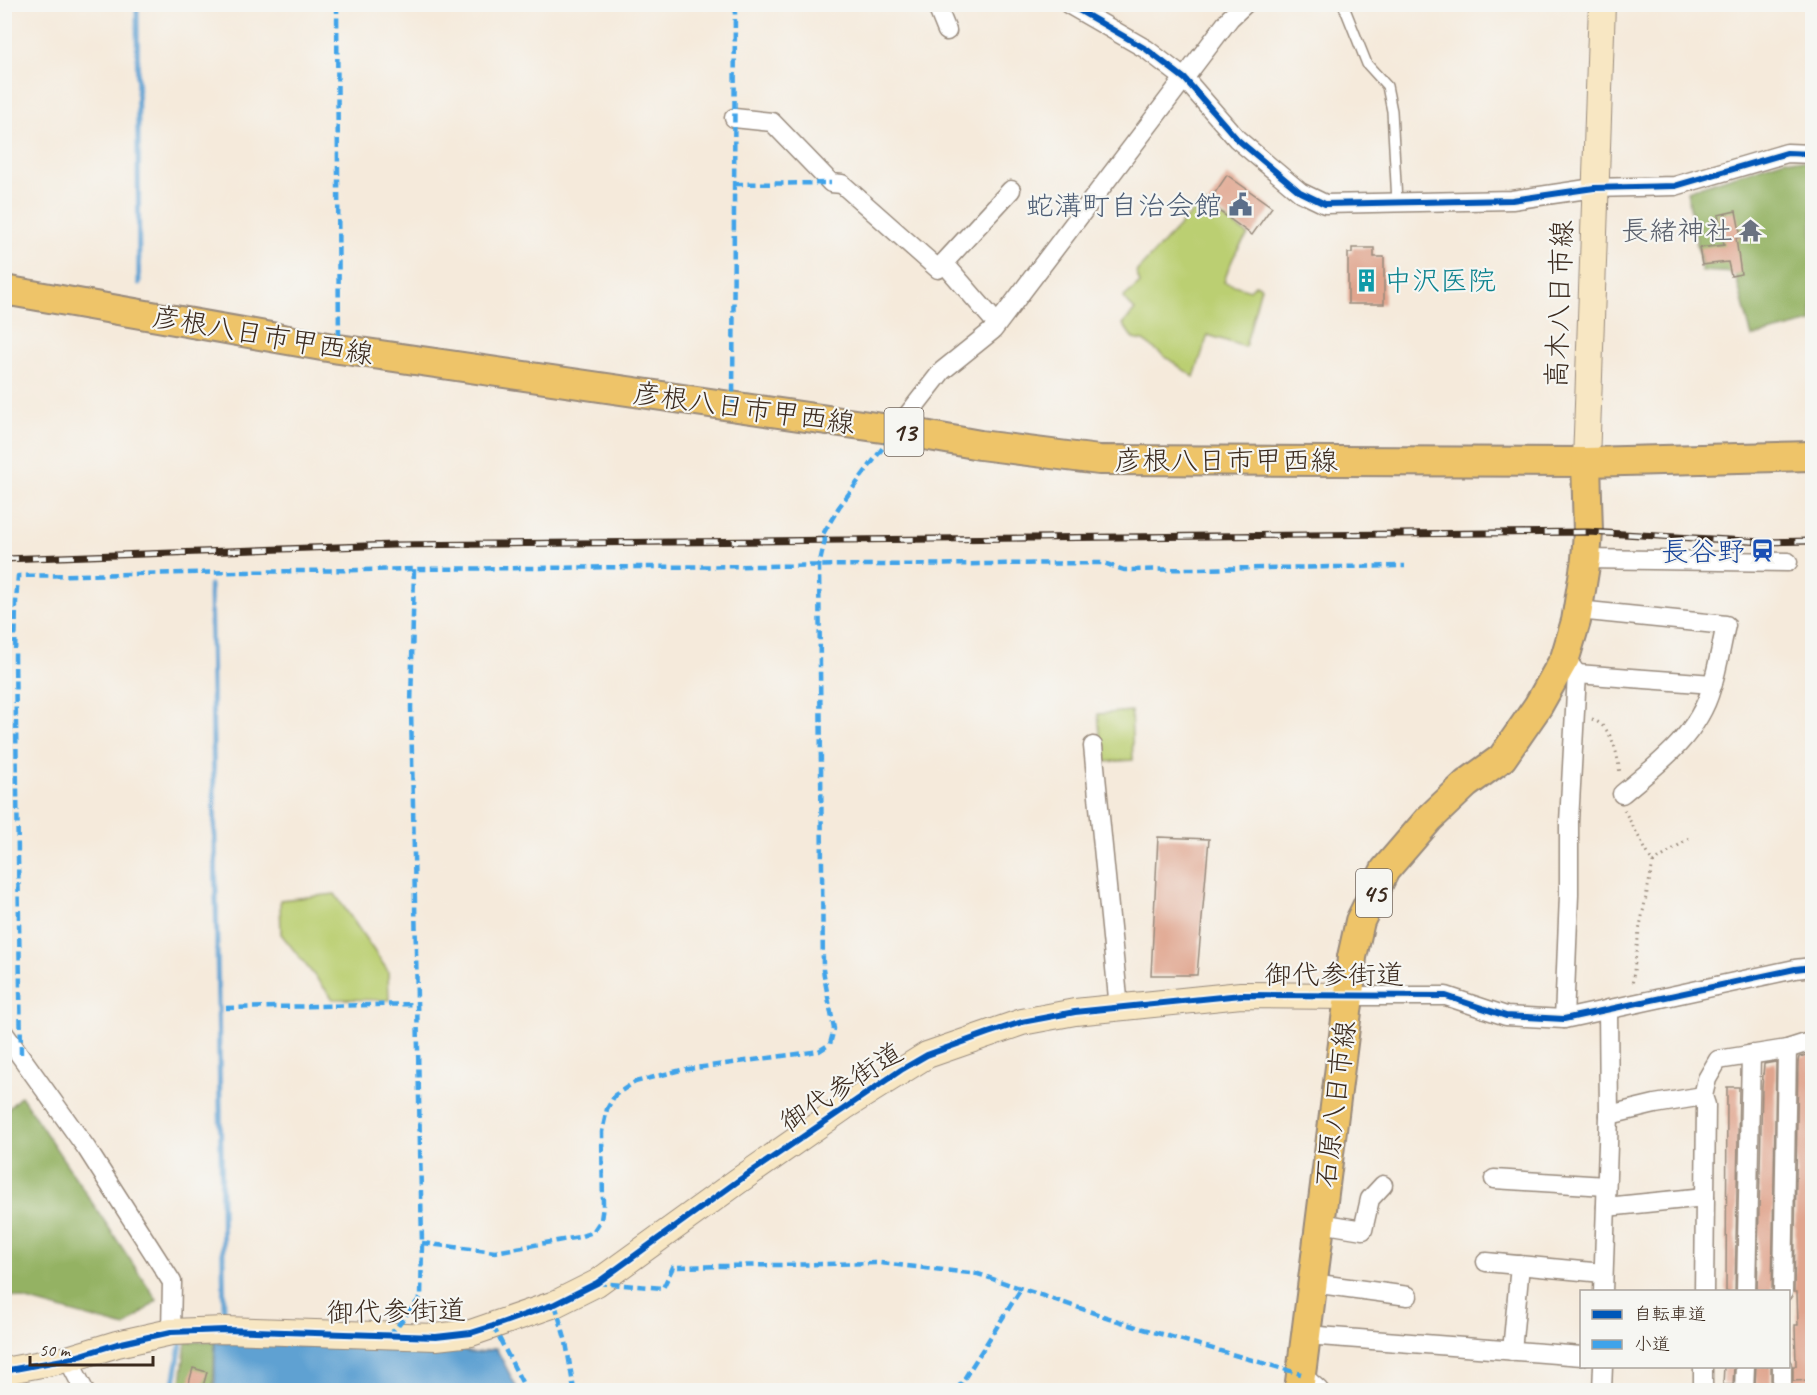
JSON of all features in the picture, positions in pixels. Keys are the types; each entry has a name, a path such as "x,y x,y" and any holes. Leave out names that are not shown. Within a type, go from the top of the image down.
{"main road":[{"name":"彦根八日市甲西線","path":"4,290 339,349 896,430 980,445 1099,460 1586,462 1812,456"},
{"name":"石原八日市線","path":"1306,1385 1306,1335 1312,1283 1352,957 1360,921 1385,870 1429,819 1466,784 1502,758 1538,706 1571,666 1588,532 1586,462"}],"street":[{"path":"936,4 947,31"},
{"path":"1068,4 1146,48 1185,79 1237,139 1300,192 1325,204 1512,200 1594,188 1676,186 1787,153 1812,154"},
{"path":"896,430 942,371 993,330 1230,18 1245,4"},
{"name":"高木八日市線","path":"1586,462 1602,4"},
{"path":"734,118 772,122 831,183 842,184 938,270 1011,190"},
{"path":"944,263 997,324"},
{"path":"1586,559 1788,562"},
{"path":"1578,610 1726,625 1713,684 1698,719 1671,753 1622,794"},
{"path":"1564,1019 1571,666 1713,684"},
{"path":"1093,746 1119,1008"},
{"name":"御代参街道","path":"4,1371 68,1359 117,1344 171,1332 225,1330 436,1337 471,1334 555,1304 597,1283 738,1180 844,1107 927,1056 1022,1022 1075,1012 1241,995 1446,996 1506,1016 1564,1019 1812,967"},
{"path":"1603,1290 1608,1115 1608,1009"},
{"path":"4,1033 87,1149 172,1282 171,1332"},
{"path":"1704,1290 1706,1105 1703,1096 1707,1079 1718,1060 1787,1049 1812,1041"},
{"path":"1783,1290 1787,1049"},
{"path":"1746,1290 1751,1054"},
{"path":"1608,1115 1703,1096"},
{"path":"1494,1179 1606,1186"},
{"path":"1320,1223 1363,1230 1370,1199 1383,1185"},
{"path":"1606,1207 1705,1197"},
{"path":"1486,1262 1603,1273"},
{"path":"1512,1351 1520,1265"},
{"path":"1312,1283 1408,1296"},
{"path":"1306,1335 1580,1356"},
{"path":"68,1359 84,1390"},
{"path":"1601,1389 1603,1368"},
{"path":"1703,1368 1703,1390"},
{"path":"1744,1390 1745,1368"},
{"path":"1782,1368 1782,1390"}],"lane":[{"path":"1343,4 1367,64 1388,86 1392,111 1397,202"}],"path":[{"path":"1587,717 1603,723 1609,733 1617,755 1624,813 1653,863 1629,1005"},
{"path":"1653,863 1692,836"}],"green space":[{"name":"長緒神社","path":"1785,159 1812,162 1812,322 1752,337 1735,273 1702,271 1687,191"},
{"path":"1202,202 1248,235 1233,257 1224,282 1250,290 1256,284 1261,287 1245,347 1208,335 1194,377 1143,341 1133,339 1123,324 1135,310 1123,298 1140,283 1136,272"},
{"path":"1131,711 1133,760 1103,762 1098,714"},
{"path":"335,894 388,971 389,1000 333,999 281,934 280,900"},
{"path":"21,1096 157,1300 125,1327 5,1294 5,1112"},
{"path":"215,1341 213,1390 180,1390 186,1342"}],"water":[{"path":"215,1341 433,1351 461,1347 473,1353 496,1348 518,1390 215,1390"}],"building":[{"name":"蛇溝町自治会館","path":"1227,175 1272,207 1252,235 1208,203"},
{"path":"1736,211 1741,237 1736,238 1741,274 1731,276 1728,262 1702,265 1699,248 1724,245 1718,215"},
{"name":"中沢医院","path":"1352,248 1374,248 1374,257 1384,257 1384,304 1348,304 1348,253 1352,253"},
{"path":"1158,837 1209,839 1197,975 1151,975"},
{"path":"1812,1054 1811,1380 1793,1381 1793,1366 1796,1366 1795,1325 1798,1325 1797,1292 1794,1292 1798,1062 1799,1057"},
{"path":"1776,1062 1772,1290 1757,1290 1764,1064"},
{"path":"1727,1087 1739,1087 1735,1290 1726,1290"},
{"path":"193,1368 207,1372 202,1390 188,1387"},
{"path":"1724,1368 1734,1368 1733,1385 1723,1385"},
{"path":"1756,1368 1771,1368 1771,1390 1758,1389 1758,1385 1755,1385"}],"waterway":[{"path":"137,4 139,283"},
{"path":"210,585 224,1312"},
{"path":"173,1390 181,1343"}],"railway":[{"path":"4,559 393,545 1588,532 1764,542 1812,541"}],"marked path":[{"path":"337,4 339,349"},
{"path":"733,406 735,4"},
{"path":"734,184 831,183"},
{"path":"422,1243 495,1252 579,1237 593,1232 601,1220 603,1206 602,1132 607,1109 615,1095 635,1082 681,1070 819,1051 830,1044 834,1029 823,970 819,566 825,540 823,534 839,507 896,430"},
{"path":"21,1054 15,657 18,576 414,569 1104,563 1124,570 1405,566"},
{"path":"389,1336 421,1297 422,1243 411,708 414,569"},
{"path":"226,1008 417,1004"},
{"path":"597,1283 663,1288 673,1267 880,1263 978,1274 1133,1326 1301,1374"},
{"path":"957,1390 1021,1289"},
{"path":"555,1304 566,1342 574,1390"},
{"path":"493,1326 526,1390"}],"cycle path":[{"path":"1068,4 1146,49 1185,79 1237,139 1300,192 1325,204 1512,200 1594,188 1675,186 1787,153 1812,154"},
{"path":"4,1371 68,1359 117,1344 171,1332 225,1330 436,1337 471,1333 493,1326 555,1304 597,1283 738,1181 901,1070 927,1055 1022,1022 1075,1012 1241,995 1446,996 1506,1016 1564,1019 1812,967"}],"place":[{"name":"蛇溝町自治会館","path":"1240,205"},
{"name":"長緒神社","path":"1751,230"},
{"name":"中沢医院","path":"1366,280"},
{"name":"長谷野","path":"1763,551"}]}
